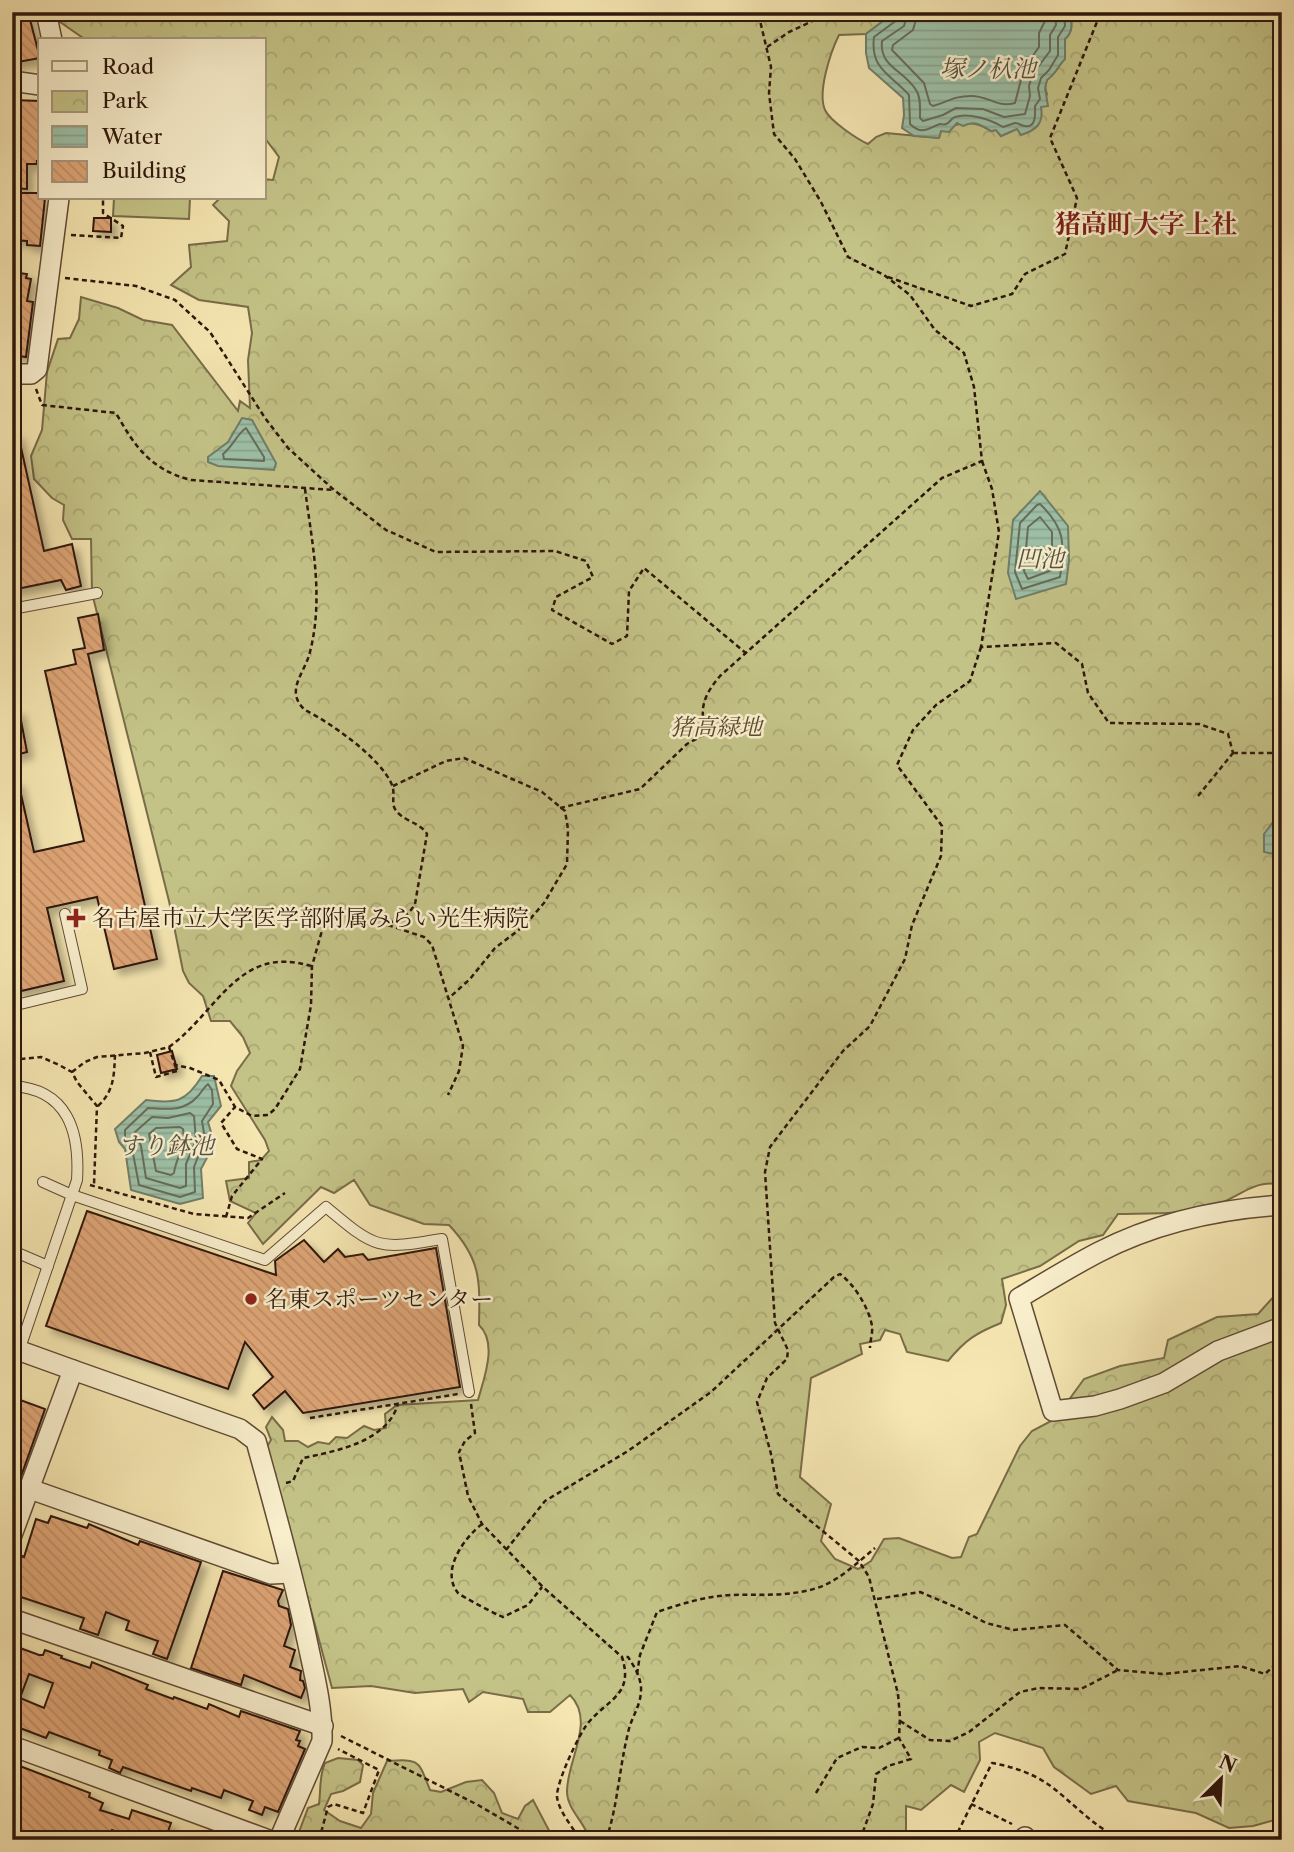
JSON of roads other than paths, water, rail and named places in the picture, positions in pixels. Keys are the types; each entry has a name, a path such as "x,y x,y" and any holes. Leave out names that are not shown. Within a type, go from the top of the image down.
{"street":[{"path":"46,12 52,38"},
{"path":"12,81 38,85"},
{"path":"22,374 37,369 59,200"},
{"path":"1282,1205 1222,1211 1143,1233 1101,1251 1019,1297 1053,1411 1096,1406 1164,1383 1218,1351 1282,1327"},
{"path":"16,1349 240,1429 256,1441 291,1573 321,1704 323,1734 279,1840"},
{"path":"12,1535 73,1370"},
{"path":"30,1489 271,1574 291,1573"},
{"path":"12,1619 323,1734"},
{"path":"12,1746 269,1840"}],"lane":[{"path":"12,609 97,593"},
{"path":"12,1006 82,989 65,914"},
{"path":"12,1086 33,1089 52,1098 66,1112 74,1132 78,1164 72,1195 16,1349"},
{"path":"43,1182 72,1195 265,1261 326,1207 356,1232 383,1246 398,1247 442,1240 469,1392"},
{"path":"20,1254 48,1266"}],"water":[{"name":"塚ノ杁池","path":"895,12 1072,12 1071,31 1065,39 1065,59 1047,80 1045,88 1048,106 1041,107 1038,126 1021,135 1017,129 1001,136 996,130 991,131 978,124 963,126 957,123 949,132 941,131 939,138 914,136 902,128 903,98 869,68 866,53 866,34"},
{"path":"242,418 252,420 276,463 274,470 218,466 208,462 208,457 228,442"},
{"name":"凹池","path":"1040,491 1068,526 1069,561 1066,584 1016,599 1008,573 1013,520"},
{"path":"1282,810 1282,856 1264,852 1264,834"},
{"name":"すり鉢池","path":"202,1076 214,1076 221,1106 208,1122 213,1139 201,1169 203,1198 180,1204 131,1190 125,1149 119,1142 115,1129 146,1100 165,1102 179,1099 191,1091"}],"place":[{"name":"名古屋市立大学医学部附属みらい光生病院","path":"76,918"},
{"name":"名東スポーツセンター","path":"251,1299"}],"district":[{"name":"猪高町大字上社","path":"1146,224"}],"park label":[{"name":"猪高緑地","path":"716,727"}]}
